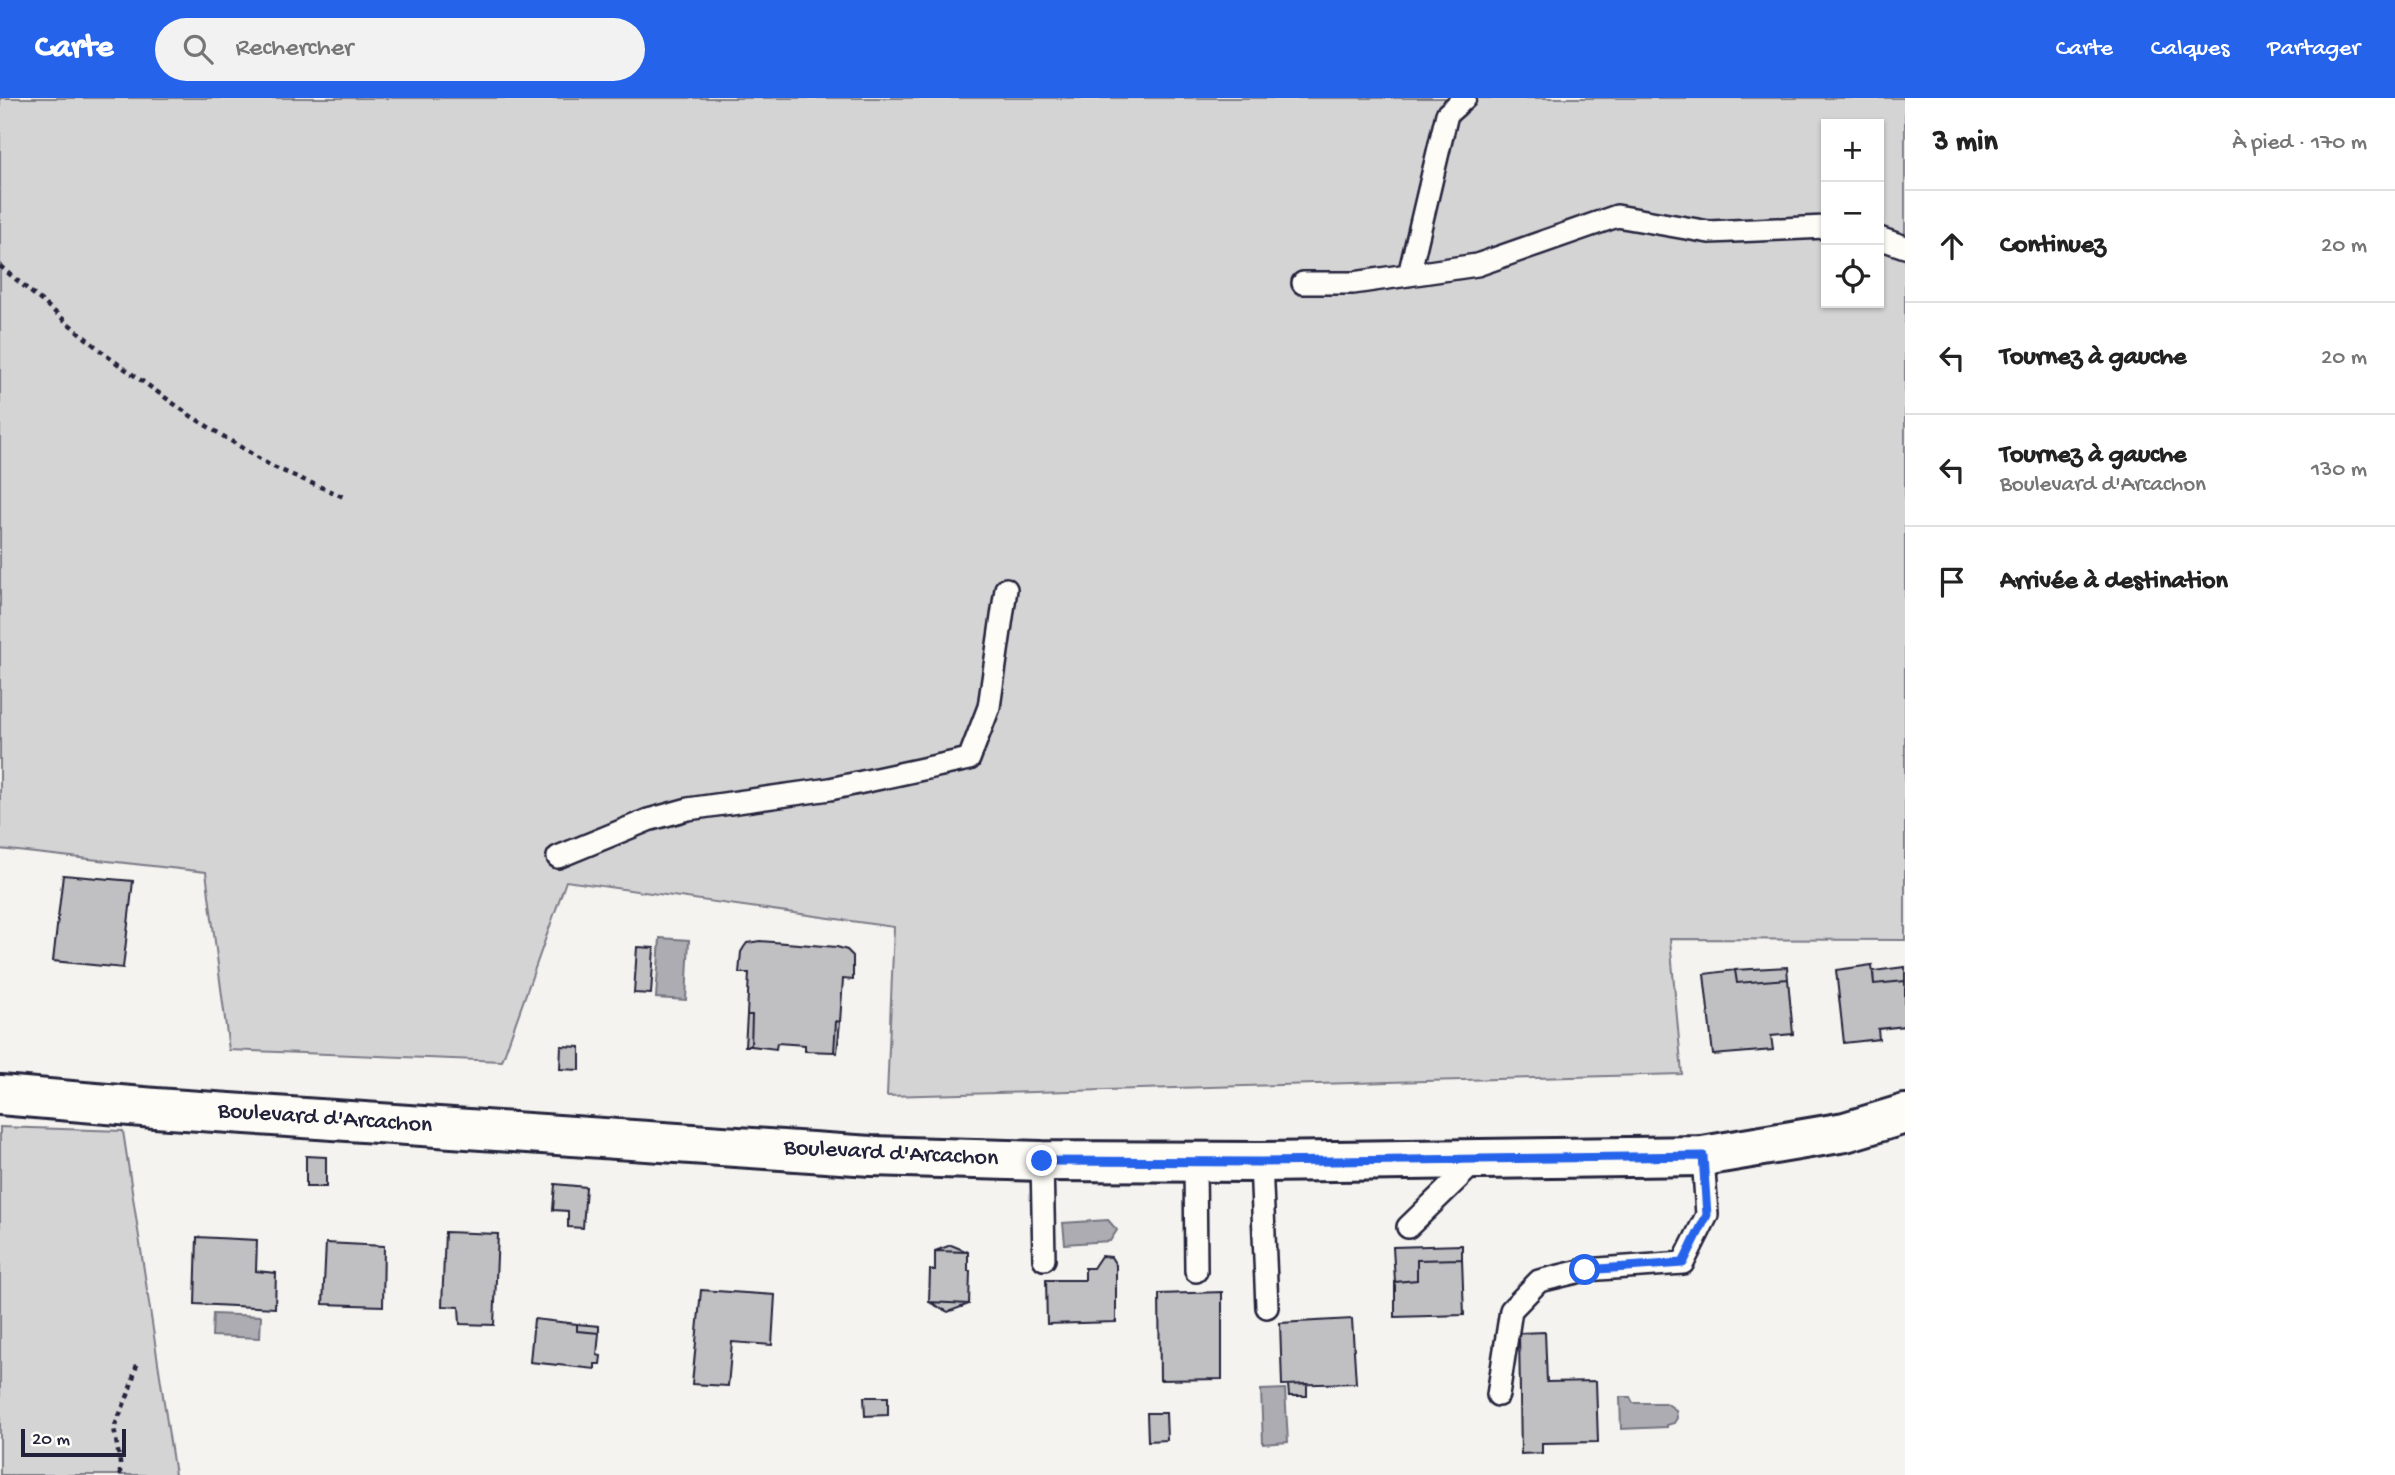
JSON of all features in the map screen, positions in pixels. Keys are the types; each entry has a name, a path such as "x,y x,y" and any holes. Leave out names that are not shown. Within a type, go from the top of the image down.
{"main road":[{"name":"Boulevard d'Arcachon","path":"0,1095 155,1108 871,1156 1042,1161 1261,1162 1703,1156 1845,1132 1905,1114"}],"lane":[{"path":"1409,275 1447,114 1465,98"},
{"path":"1303,283 1353,283 1477,265 1617,216 1709,232 1821,227"},
{"path":"1884,240 1905,247"},
{"path":"558,857 648,820 688,809 830,789 969,759 989,707 1006,589"},
{"path":"1497,1395 1511,1310 1539,1281 1585,1270 1683,1263 1707,1215 1703,1156"},
{"path":"1408,1227 1478,1159"},
{"path":"1042,1161 1044,1259"},
{"path":"1195,1161 1196,1270"},
{"path":"1261,1162 1267,1307"}],"path":[{"path":"0,266 107,356 191,416 271,466 344,497"},
{"path":"120,1475 114,1428 138,1361"}],"shaded area":[{"path":"0,98 1905,98 1905,940 1670,939 1682,1074 887,1096 894,927 566,881 502,1061 229,1050 206,872 0,849"},
{"path":"660,938 689,940 686,1000 656,998"},
{"path":"0,1127 123,1131 175,1475 0,1475"},
{"path":"1108,1220 1117,1230 1110,1241 1065,1244 1063,1223"},
{"path":"213,1314 261,1316 260,1338 212,1336"},
{"path":"1285,1389 1288,1442 1263,1444 1261,1390"},
{"path":"1620,1397 1630,1397 1633,1403 1666,1403 1676,1410 1677,1418 1667,1427 1621,1429"}],"building":[{"path":"63,875 133,881 123,968 53,961"},
{"path":"760,941 837,947 847,950 853,956 853,980 843,979 840,1022 836,1021 834,1052 805,1051 805,1045 777,1043 776,1049 751,1046 752,1015 747,1015 749,973 739,973 744,947 747,943"},
{"path":"637,947 654,948 651,994 634,993"},
{"path":"1872,965 1874,984 1905,981 1905,1026 1878,1029 1879,1039 1844,1043 1836,970"},
{"path":"1787,967 1788,979 1737,983 1735,970"},
{"path":"1905,967 1905,981 1874,984 1873,971"},
{"path":"1735,970 1737,983 1788,979 1793,1034 1771,1036 1773,1050 1713,1055 1704,974"},
{"path":"747,1015 752,1015 751,1046 745,1046"},
{"path":"836,1021 840,1022 837,1053 834,1052"},
{"path":"561,1046 580,1047 580,1070 560,1069"},
{"path":"306,1156 326,1157 326,1187 306,1187"},
{"path":"555,1184 586,1187 583,1228 568,1227 568,1211 553,1210"},
{"path":"445,1232 498,1234 494,1325 460,1324 459,1307 442,1306"},
{"path":"197,1237 257,1240 256,1271 276,1273 275,1308 195,1304"},
{"path":"326,1243 384,1246 383,1306 323,1304"},
{"path":"951,1245 968,1252 935,1251"},
{"path":"1462,1245 1462,1259 1417,1260 1417,1280 1395,1282 1393,1247"},
{"path":"935,1251 968,1252 969,1304 929,1302 930,1270 935,1270"},
{"path":"1101,1256 1111,1257 1116,1265 1116,1322 1047,1324 1046,1280 1085,1280 1085,1268 1093,1268"},
{"path":"1462,1259 1464,1315 1395,1317 1395,1282 1417,1280 1417,1260"},
{"path":"701,1290 775,1295 772,1345 732,1342 728,1386 692,1384"},
{"path":"1222,1292 1222,1379 1160,1380 1159,1294"},
{"path":"929,1302 969,1304 948,1312"},
{"path":"534,1319 577,1324 577,1331 599,1333 597,1355 601,1356 600,1364 595,1364 595,1369 530,1362"},
{"path":"1352,1319 1356,1383 1282,1385 1280,1323"},
{"path":"577,1324 599,1326 599,1333 577,1331"},
{"path":"1545,1332 1547,1382 1596,1381 1598,1442 1542,1443 1542,1453 1521,1454 1519,1333"},
{"path":"1307,1384 1307,1396 1289,1396 1288,1385"},
{"path":"864,1397 888,1397 888,1415 865,1416"},
{"path":"1147,1413 1166,1413 1167,1440 1148,1441"}],"route":[{"path":"1042,1161 1261,1162 1703,1156 1707,1215 1683,1263 1585,1270"}]}
